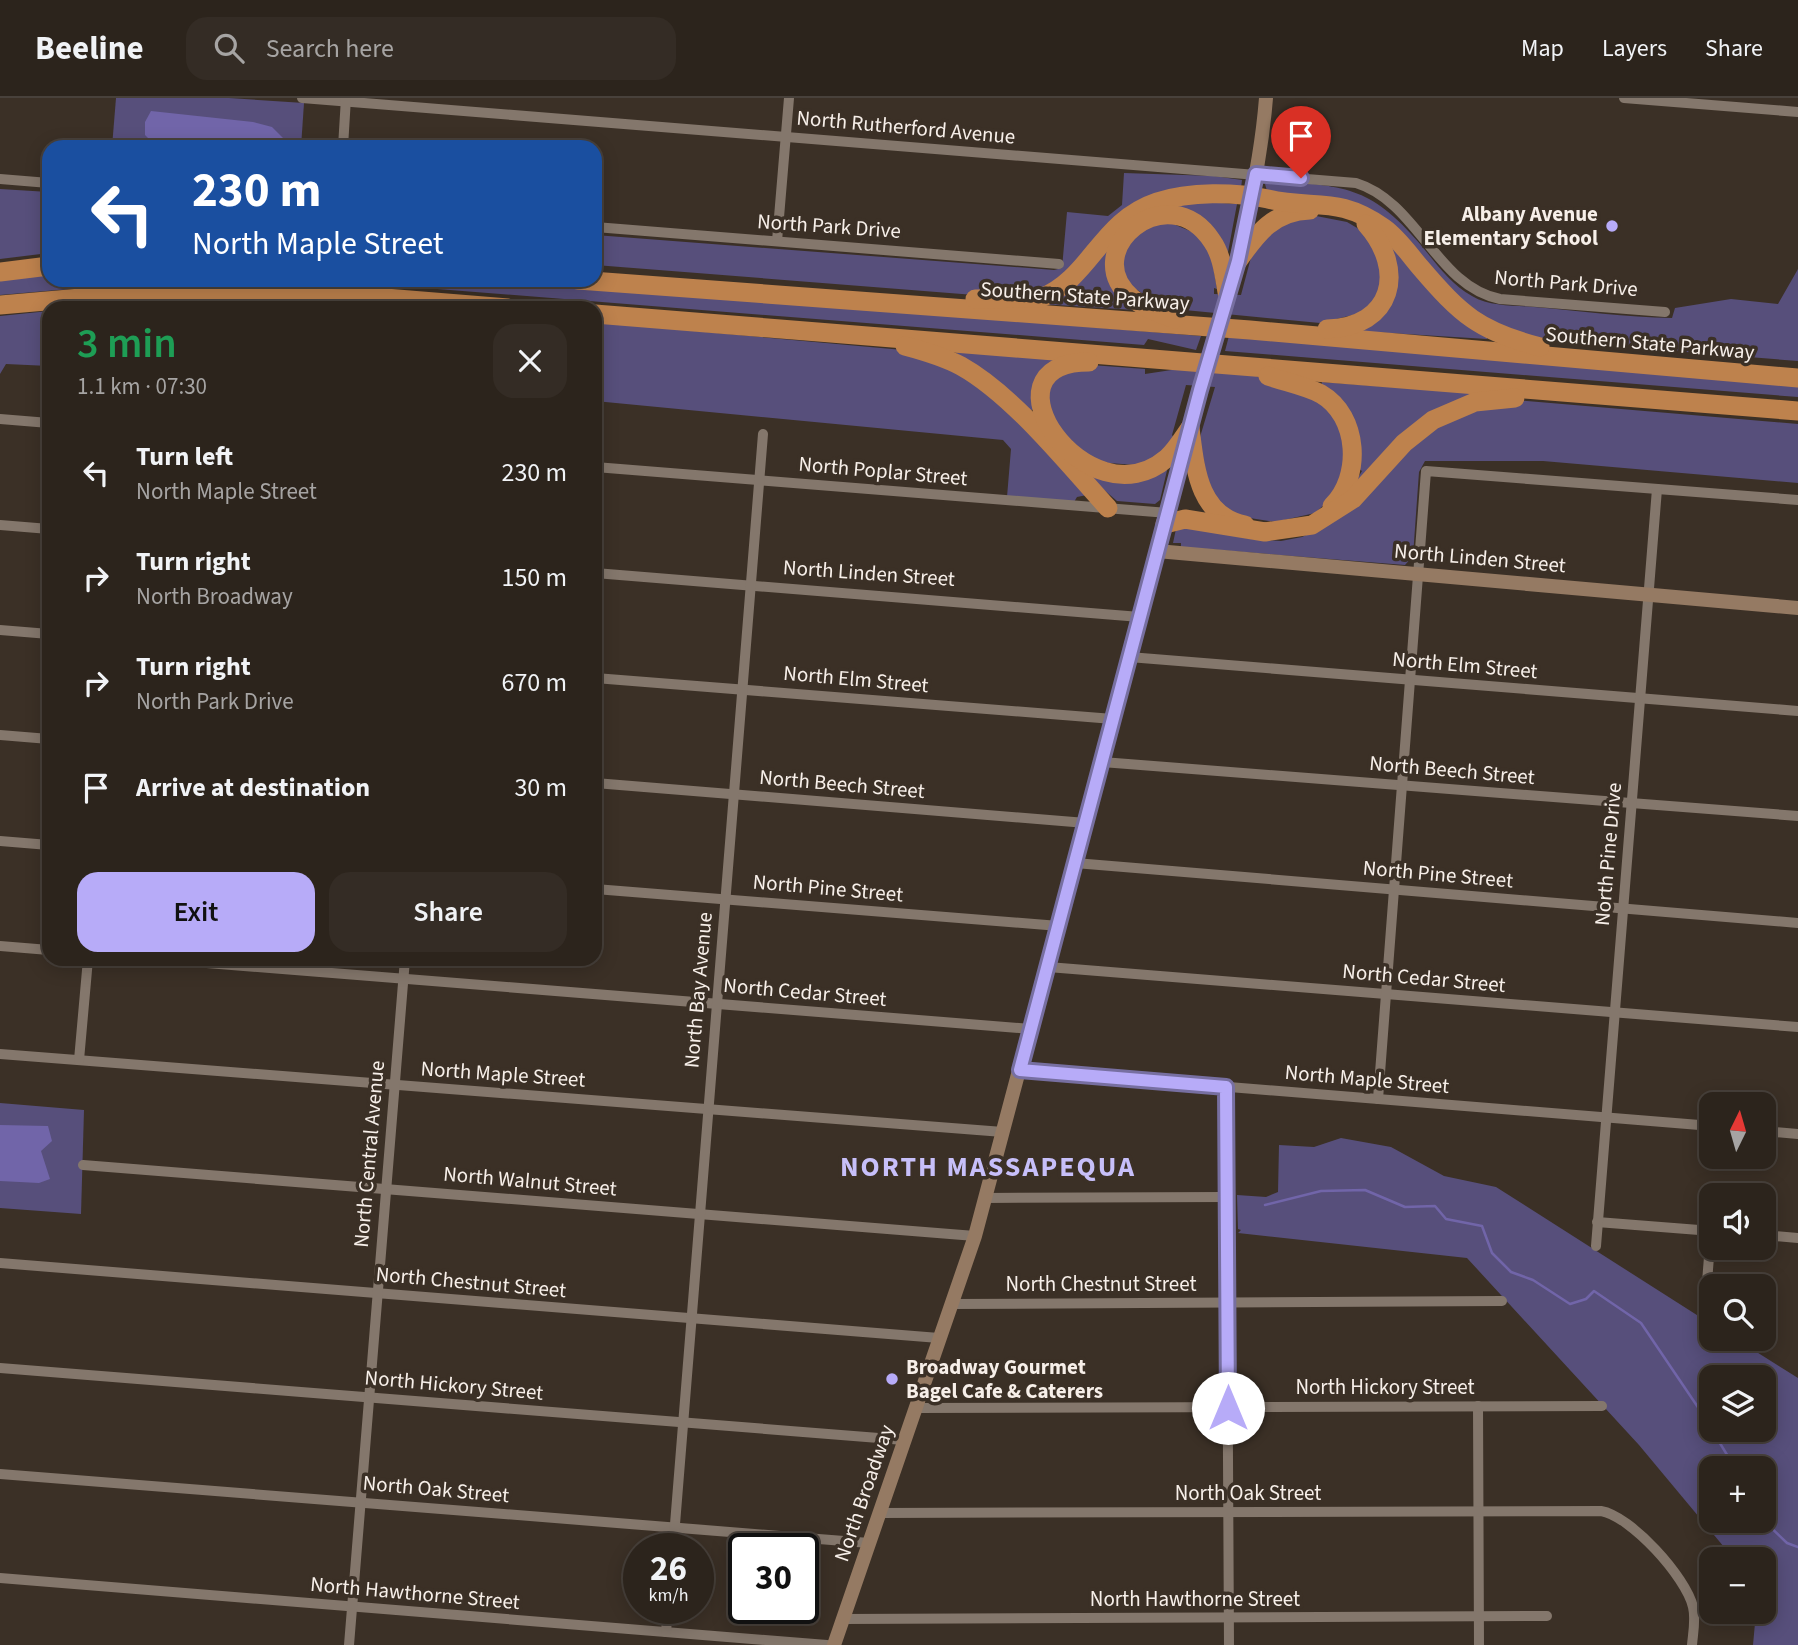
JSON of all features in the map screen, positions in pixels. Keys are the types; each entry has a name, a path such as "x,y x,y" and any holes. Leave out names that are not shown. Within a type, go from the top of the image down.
{"highway":[{"path":"854,302 1041,298 1062,287 1112,229 1141,208 1190,195 1253,195 1268,200 1332,204 1353,211 1393,235 1444,296 1480,327 1592,361"},
{"path":"1238,261 1257,232 1274,219 1295,211 1314,210 1333,212 1365,224 1378,239 1389,262 1389,288 1379,306 1361,323 1345,328 1250,330"},
{"path":"1200,326 1153,311 1131,298 1118,276 1115,258 1127,232 1137,222 1165,214 1193,222 1204,231 1217,249 1227,292"},
{"path":"0,272 42,267"},
{"name":"Southern State Parkway","path":"602,282 1250,330 1798,378"},
{"path":"47,301 128,294 299,291 422,301"},
{"path":"0,305 42,301"},
{"path":"602,315 1798,411"},
{"path":"860,334 927,352 958,365 983,380 1009,402 1108,508"},
{"path":"1178,361 1076,362 1062,365 1044,385 1041,412 1050,432 1061,446 1096,467 1113,472 1140,472 1154,466 1167,457 1190,428"},
{"path":"1190,428 1200,490 1211,503 1240,524 1272,527 1308,522 1322,514 1344,492 1352,473 1354,456 1345,424 1334,407 1322,395 1240,366"},
{"path":"1166,519 1185,519 1265,532 1312,525 1353,499 1405,443 1446,412 1490,399 1584,394"},
{"path":"1712,404 1798,417"}],"main road":[{"name":"North Broadway","path":"834,1645 975,1236 1200,390 1238,261 1253,195 1266,98"},
{"name":"North Linden Street","path":"1157,551 1798,608"}],"street":[{"name":"North Rutherford Avenue","path":"302,98 1256,174"},
{"path":"777,242 789,98"},
{"path":"1624,98 1798,112"},
{"path":"343,140 346,100"},
{"name":"North Park Drive","path":"1256,174 1367,186 1399,208 1464,282 1488,297 1665,312"},
{"path":"0,179 42,182"},
{"name":"North Park Drive","path":"602,228 1059,264"},
{"path":"0,419 42,422"},
{"name":"North Bay Avenue","path":"675,1533 763,434"},
{"name":"North Poplar Street","path":"602,468 1108,508 1166,519"},
{"path":"1378,1099 1426,471 1798,500"},
{"name":"North Pine Drive","path":"1596,1246 1657,489"},
{"path":"0,525 42,528"},
{"name":"North Linden Street","path":"602,574 1140,617"},
{"path":"0,630 42,633"},
{"name":"North Elm Street","path":"1129,657 1798,711"},
{"name":"North Elm Street","path":"602,679 1113,719"},
{"path":"0,735 42,738"},
{"name":"North Beech Street","path":"1102,762 1798,816"},
{"name":"North Beech Street","path":"602,784 1086,823"},
{"path":"0,841 42,844"},
{"name":"North Pine Street","path":"1075,863 1798,923"},
{"name":"North Pine Street","path":"602,890 1059,926"},
{"path":"0,946 42,949"},
{"path":"79,1060 87,966"},
{"name":"North Cedar Street","path":"243,966 1031,1029"},
{"name":"North Central Avenue","path":"349,1645 404,966"},
{"name":"North Cedar Street","path":"1048,967 1798,1027"},
{"name":"North Maple Street","path":"0,1054 1003,1132"},
{"name":"North Maple Street","path":"1020,1070 1699,1125"},
{"path":"1226,1087 1229,1645"},
{"path":"1776,1132 1798,1134"},
{"name":"North Walnut Street","path":"83,1165 975,1236"},
{"path":"985,1198 1226,1197"},
{"path":"1598,1222 1699,1230"},
{"path":"1776,1236 1798,1238"},
{"name":"North Chestnut Street","path":"0,1263 939,1338"},
{"name":"North Chestnut Street","path":"951,1304 1502,1301"},
{"name":"North Hickory Street","path":"0,1368 904,1440"},
{"path":"1478,1406 1479,1645"},
{"name":"North Hickory Street","path":"915,1408 1602,1406"},
{"name":"North Oak Street","path":"0,1474 869,1543"},
{"name":"North Oak Street","path":"879,1513 1601,1511 1616,1515 1658,1554 1687,1592 1693,1607 1692,1645"},
{"name":"North Hawthorne Street","path":"0,1578 827,1645"},
{"name":"North Hawthorne Street","path":"843,1619 1547,1616"},
{"path":"666,1632 667,1624"}],"shaded area":[{"path":"116,98 229,98 304,103 301,140 113,140"},
{"path":"151,111 253,122 272,127 285,140 150,140 145,135 145,122"},
{"path":"1124,173 1214,176 1242,180 1241,188 1194,189 1054,288 1000,297 602,266 602,236 1054,270 1062,268 1067,212 1108,216 1122,205"},
{"path":"1270,180 1337,188 1370,199 1402,224 1444,273 1464,291 1479,300 1494,304 1672,318 1675,308 1731,299 1778,304 1798,269 1798,361 1561,342 1527,335 1482,318 1451,294 1400,235 1267,191 1265,184 1270,184"},
{"path":"0,189 42,192 42,254 0,259"},
{"path":"1176,200 1237,204 1226,263 1176,209 1113,247 1135,310 1042,304 1103,244"},
{"path":"1311,215 1347,222 1374,238 1384,289 1369,311 1320,323 1164,308 1127,283 1120,262 1125,242 1159,218 1209,239 1217,289 1214,288 1214,294 1241,295 1253,250 1280,221"},
{"path":"1385,237 1487,335 1487,339 1356,331 1381,312"},
{"path":"42,273 42,287 92,287 0,295 0,278"},
{"path":"412,287 602,287 1201,336 1196,350 1148,339 1144,345"},
{"path":"234,298 288,301 185,301"},
{"path":"42,312 42,366 6,364 0,374 0,316"},
{"path":"602,323 914,351 958,368 1004,402 1087,495 1077,497 1074,502 1007,497 1011,449 1003,440 602,402"},
{"path":"1229,336 1798,383 1798,397 1225,351"},
{"path":"955,352 1055,359 1037,407 1025,414"},
{"path":"1078,364 1145,369 1145,374 1178,369 1256,376 1321,398 1344,430 1349,463 1338,492 1315,513 1275,522 1237,516 1213,498 1197,447 1215,387 1186,385 1172,435 1174,438 1148,466 1096,462 1050,422 1046,385"},
{"path":"1322,382 1473,393 1362,483 1356,481 1362,471 1358,468 1321,387"},
{"path":"1514,400 1798,424 1798,483 1543,461 1425,461 1419,472 1413,556 1405,565 1181,547 1181,543 1173,543 1176,529 1180,526 1251,539 1281,541 1302,537 1335,521 1441,419"},
{"path":"1169,462 1160,500 1155,504 1117,501 1089,477 1097,472"},
{"path":"0,1103 84,1110 81,1214 0,1208"},
{"path":"0,1125 48,1126 52,1141 41,1151 50,1179 39,1183 0,1181"},
{"path":"1341,1138 1391,1147 1444,1176 1496,1187 1699,1316 1699,1351 1755,1351 1798,1378 1798,1645 1753,1645 1755,1624 1776,1624 1776,1547 1724,1547 1712,1533 1776,1533 1776,1456 1699,1456 1699,1517 1639,1445 1467,1258 1238,1233 1241,1230 1238,1229 1237,1195 1266,1197 1278,1192 1279,1145 1314,1147"}],"waterway":[{"path":"1265,1205 1321,1191 1365,1190 1405,1207 1435,1206 1446,1219 1482,1226 1492,1253 1511,1272 1533,1280 1570,1304 1586,1299 1594,1291 1641,1323 1699,1409"},
{"path":"1719,1442 1728,1456"},
{"path":"1776,1532 1787,1543 1798,1547"}],"place":[{"name":"Albany Avenue Elementary School","path":"1612,226"},
{"name":"Broadway Gourmet Bagel Cafe & Caterers","path":"892,1379"}],"district":[{"name":"NORTH MASSAPEQUA","path":"988,1166"}],"route":[{"path":"1228,1408 1226,1087 1020,1070 1200,390 1238,261 1256,174 1301,178"}]}
